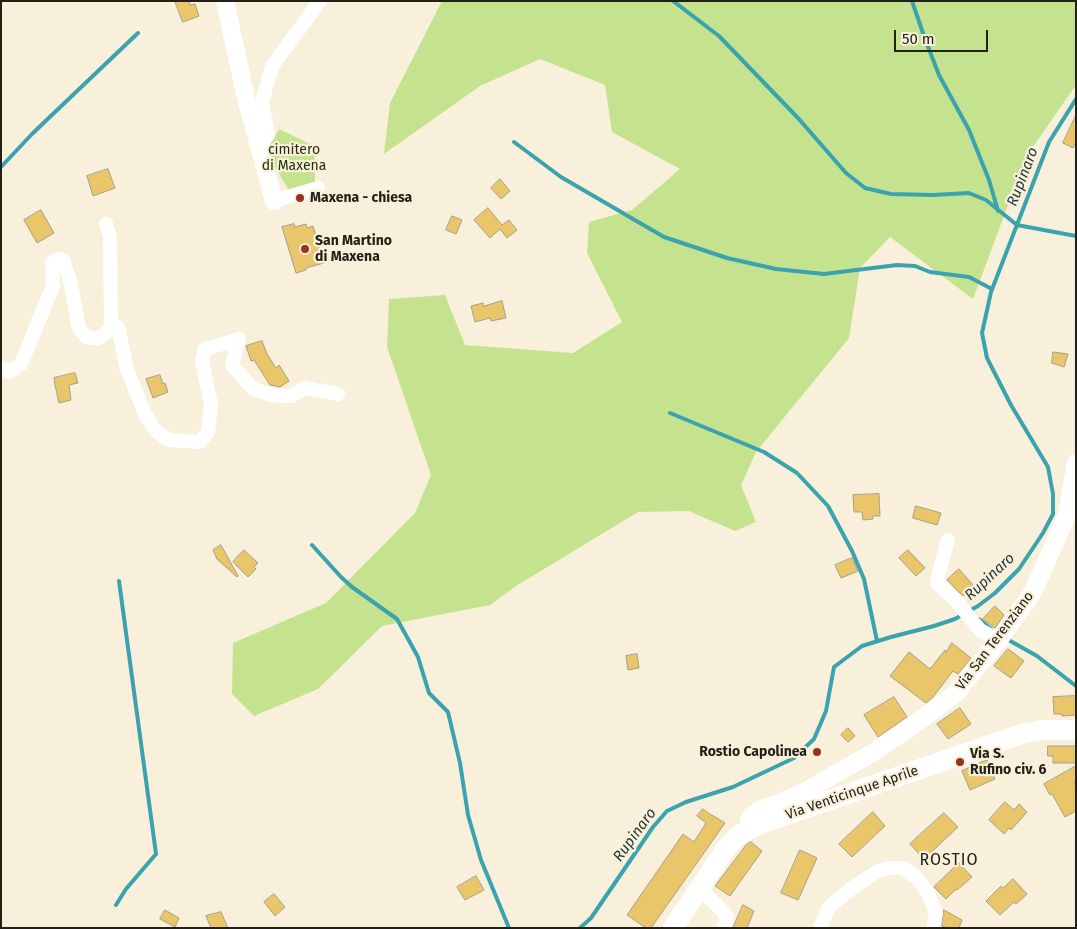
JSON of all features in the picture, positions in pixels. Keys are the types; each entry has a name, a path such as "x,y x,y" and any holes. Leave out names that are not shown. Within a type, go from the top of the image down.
{"main road":[{"name":"Via Venticinque Aprile","path":"673,928 727,847 739,835 750,829 1022,734 1042,730 1076,730"}],"street":[{"path":"225,1 246,98 274,201 318,188"},
{"path":"259,145 268,135 262,102 272,66 320,1"},
{"path":"106,224 110,236 112,329"},
{"path":"1,368 9,372 21,364 53,286 52,262 58,259 63,260 68,274 79,329 88,338 99,338 118,326 127,369 145,414 154,428 168,440 200,442 208,432 211,404 202,361 205,349 239,339 232,365 253,389 275,396 292,396 304,388 338,394"},
{"name":"Via San Terenziano","path":"750,829 749,820 751,816 804,792 874,752 956,693 999,640 1033,592 1067,514 1076,463"},
{"path":"948,540 937,583 957,602 980,630 999,640"},
{"path":"820,928 829,907 852,888 878,871 889,868 903,868 918,879 928,893 936,913 933,928"},
{"path":"700,888 727,916 724,928"}],"green space":[{"path":"442,1 1076,1 1076,85 1026,157 973,299 890,237 860,268 849,338 756,452 741,485 756,522 735,531 689,511 638,512 516,586 490,605 382,626 318,689 254,716 232,694 233,643 326,603 415,513 431,475 387,347 389,299 445,295 465,345 573,353 622,322 587,253 589,222 632,210 680,169 612,132 605,85 540,59 480,86 384,154 390,103"},
{"name":"cimitero di Maxena","path":"279,129 314,146 315,186 291,194 266,152"}],"building":[{"path":"175,1 189,1 190,5 195,4 199,16 183,22"},
{"path":"1076,115 1076,142 1073,148 1063,143"},
{"path":"108,169 115,188 93,196 87,176"},
{"path":"500,179 510,191 501,199 491,188"},
{"path":"488,208 502,225 509,220 517,230 507,238 500,229 490,238 474,220"},
{"path":"41,210 54,233 37,243 24,220"},
{"path":"452,216 462,220 456,234 446,230"},
{"name":"San Martino di Maxena","path":"294,224 295,227 306,224 307,228 313,226 324,263 296,273 282,227"},
{"path":"502,301 506,318 491,321 490,318 475,322 471,306 483,303 483,306"},
{"path":"262,341 267,354 276,368 279,365 289,381 280,387 270,385 254,360 251,361 246,346"},
{"path":"1053,352 1068,354 1064,367 1052,363"},
{"path":"75,373 78,383 69,385 71,400 59,403 54,378"},
{"path":"160,375 168,392 153,398 146,379"},
{"path":"879,494 880,516 873,516 873,519 863,520 862,512 854,512 853,495"},
{"path":"916,506 941,513 937,525 913,518"},
{"path":"221,545 237,577 217,559 213,550"},
{"path":"244,550 258,563 254,567 256,569 248,577 233,562"},
{"path":"908,550 925,568 916,576 899,558"},
{"path":"852,558 858,571 841,578 835,565"},
{"path":"959,569 974,586 963,596 947,580"},
{"path":"995,606 1004,615 995,628 983,619"},
{"path":"952,643 971,658 958,674 953,671 926,703 890,676 909,652 930,669"},
{"path":"1008,649 1024,661 1011,678 994,666"},
{"path":"637,654 639,668 628,670 626,656"},
{"path":"1076,696 1076,715 1062,716 1062,714 1054,714 1053,697"},
{"path":"894,697 907,717 878,737 864,715"},
{"path":"960,708 971,724 948,739 937,724"},
{"path":"848,728 855,736 848,742 841,735"},
{"path":"1048,746 1076,746 1076,763 1053,763 1053,756 1048,756"},
{"path":"987,760 995,779 970,790 962,771"},
{"path":"1076,766 1076,781 1074,783 1076,787 1076,811 1065,817 1044,784"},
{"path":"1005,802 1014,810 1019,804 1027,812 1011,830 1009,828 1004,834 989,820"},
{"path":"703,809 725,823 651,928 646,928 627,915 683,834 694,842 706,823 697,816"},
{"path":"873,812 885,826 852,857 839,844"},
{"path":"944,813 958,827 924,859 910,844"},
{"path":"751,842 762,851 730,896 715,886 746,845"},
{"path":"800,850 817,858 798,900 781,893"},
{"path":"959,863 972,877 946,899 934,887"},
{"path":"476,876 484,890 465,900 457,887"},
{"path":"1013,879 1027,894 1016,904 1014,902 1000,915 986,901 1001,886 1003,888"},
{"path":"274,894 285,907 275,916 264,902"},
{"path":"743,905 754,911 747,928 733,928"},
{"path":"165,910 179,918 175,927 160,919"},
{"path":"944,910 962,920 959,928 942,926"},
{"path":"221,912 228,928 211,928 206,916"}],"waterway":[{"path":"673,1 719,36 798,118 846,173 865,188 891,194 933,195 969,193 986,200 1017,225 1076,236"},
{"path":"912,1 939,75 969,130 989,180 998,211"},
{"path":"1,167 33,133 138,33"},
{"name":"Rupinaro","path":"580,928 591,918 653,827 667,811 686,802 733,787 794,758 814,739 826,711 834,667 862,646 955,619 978,606 995,593 1019,569 1043,533 1053,514 1053,494 1048,467 1011,405 987,358 982,333 991,292 1049,142 1076,99"},
{"path":"514,142 561,177 664,237 727,258 776,269 824,274 897,265 915,266 930,272 969,277 992,289"},
{"path":"670,413 764,452 797,473 828,506 852,551 864,579 877,641"},
{"path":"312,545 352,587 397,619 418,657 429,693 448,712 460,763 468,815 481,860 509,928"},
{"path":"116,905 126,889 156,854 119,581"},
{"path":"979,619 991,629"},
{"path":"1005,638 1037,656 1076,686"}],"place":[{"name":"Maxena - chiesa","path":"300,198"},
{"name":"San Martino di Maxena","path":"305,249"},
{"name":"Rostio Capolinea","path":"817,752"},
{"name":"Via S. Rufino civ. 6","path":"960,762"}],"district":[{"name":"ROSTIO","path":"949,861"}]}
